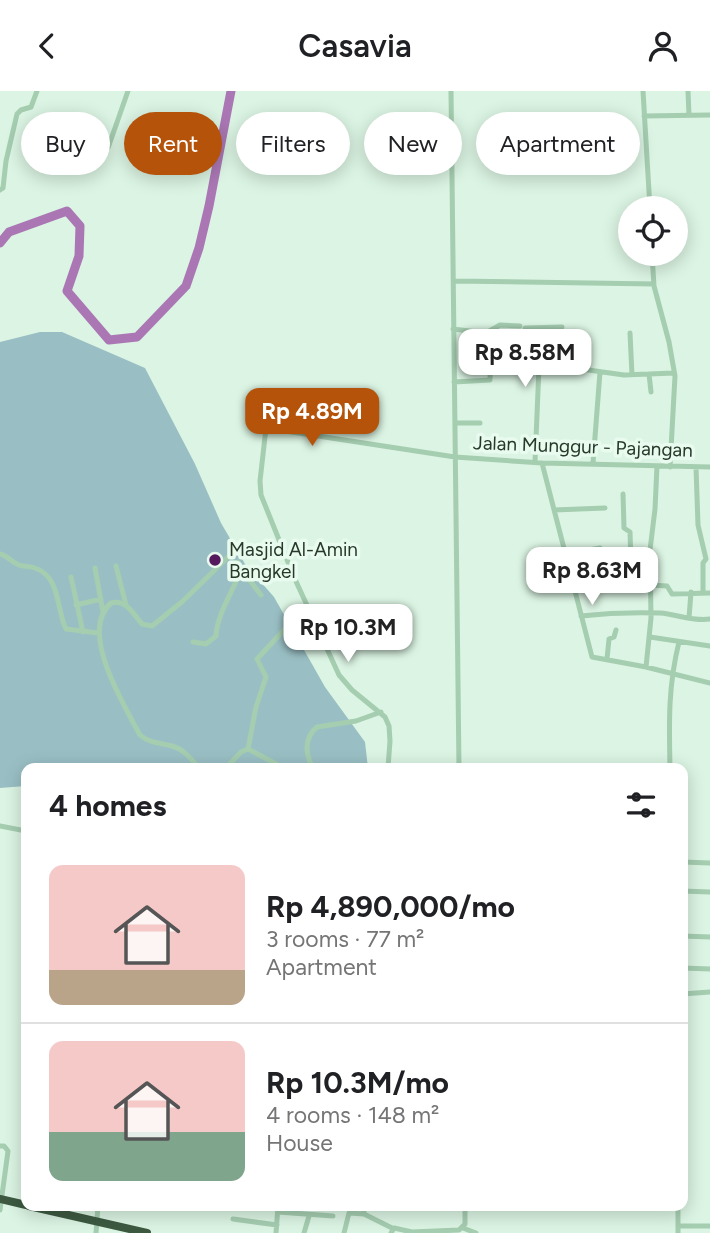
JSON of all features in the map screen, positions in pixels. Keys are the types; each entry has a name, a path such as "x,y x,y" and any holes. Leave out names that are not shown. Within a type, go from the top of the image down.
{"highway":[{"path":"1,1199 21,1204"},
{"path":"53,1211 146,1233"}],"street":[{"path":"0,190 3,188 6,160 17,114 20,110 32,107 37,91"},
{"path":"110,142 128,91"},
{"path":"451,91 459,763"},
{"path":"643,91 649,196"},
{"path":"688,91 689,115"},
{"path":"644,116 710,115"},
{"path":"653,266 654,284 674,373 670,467"},
{"path":"453,281 654,284"},
{"path":"453,329 479,332 491,331 500,325 562,327"},
{"path":"538,328 538,462 554,510 592,657 710,683"},
{"path":"454,382 490,380 491,331"},
{"path":"630,333 632,375"},
{"path":"490,369 537,366 582,367 632,375 674,373"},
{"path":"593,463 600,372"},
{"path":"649,374 651,392"},
{"path":"454,423 480,423"},
{"name":"Jalan Munggur - Pajangan","path":"283,551 260,489 266,428 455,457 710,467"},
{"path":"646,667 652,613 650,563 657,466"},
{"path":"650,585 667,586 672,594 707,593 703,563 706,559 698,525 696,467"},
{"path":"623,494 624,528 630,532 631,562"},
{"path":"554,510 605,508"},
{"path":"565,554 600,548"},
{"path":"116,566 126,605 142,624 152,626 183,601 233,552 283,551 339,675 352,690 381,712 389,726 388,763"},
{"path":"0,554 18,565 39,569 46,576 56,589 65,628 97,633"},
{"path":"238,562 261,594"},
{"path":"619,563 650,563"},
{"path":"95,568 103,612"},
{"path":"193,642 206,644 216,636 219,617 241,569"},
{"path":"72,577 83,632"},
{"path":"574,587 598,583"},
{"path":"689,618 691,592"},
{"path":"76,605 101,599"},
{"path":"126,605 115,601 103,612 97,633 106,663 140,734 149,741 179,749 195,763"},
{"path":"284,625 308,606"},
{"path":"248,749 256,707 267,677 257,659 308,606"},
{"path":"581,616 652,613 710,619"},
{"path":"607,659 609,639 614,637 617,630"},
{"path":"650,637 710,646"},
{"path":"670,763 671,673 679,642"},
{"path":"311,763 307,751 309,739 317,727 381,712"},
{"path":"248,749 274,763"},
{"path":"231,763 248,749"},
{"path":"0,825 21,830"},
{"path":"688,862 710,863"},
{"path":"688,891 710,892"},
{"path":"688,936 710,937"},
{"path":"688,968 710,969"},
{"path":"688,994 710,992"},
{"path":"0,1146 8,1151 0,1210"},
{"path":"96,1233 98,1211"},
{"path":"276,1233 278,1211"},
{"path":"287,1211 309,1216 333,1216"},
{"path":"463,1228 465,1211"},
{"path":"678,1211 678,1233"},
{"path":"344,1233 349,1213 364,1214 391,1231 447,1231 463,1228 476,1233"},
{"path":"304,1233 309,1216"},
{"path":"233,1219 277,1226"},
{"path":"678,1226 710,1226"}],"shaded area":[{"path":"40,332 62,332 145,368 195,464 221,523 245,564 274,597 325,687 365,742 367,763 21,763 21,786 0,788 0,342"}],"waterway":[{"path":"0,243 9,232 67,211 80,226 79,256 67,291 109,340 137,337 186,286 209,206 231,91"}],"place":[{"name":"Masjid Al-Amin Bangkel","path":"215,560"}]}
